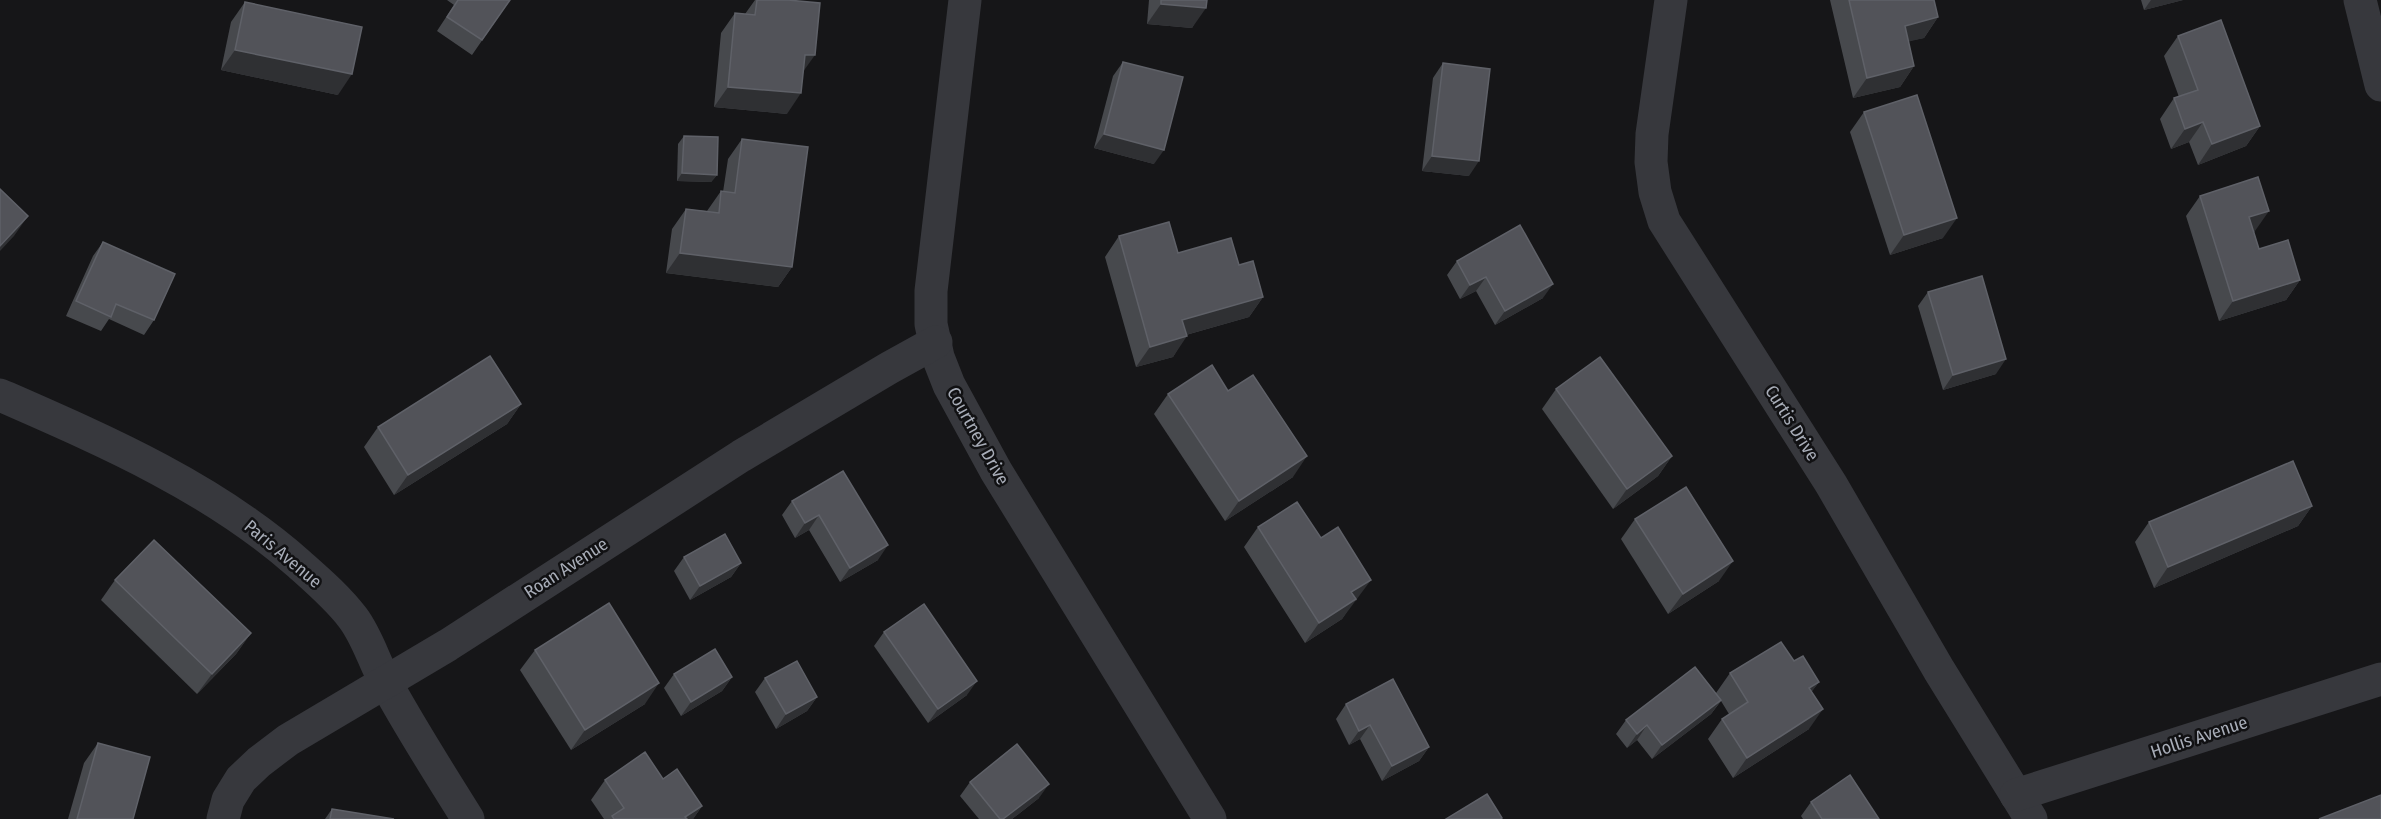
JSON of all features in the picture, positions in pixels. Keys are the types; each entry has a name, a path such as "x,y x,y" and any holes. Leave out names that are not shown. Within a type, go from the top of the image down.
{"street":[{"name":"Courtney Drive","path":"965,0 931,291 931,324 936,342 949,385 996,471 1210,819"},
{"name":"Curtis Drive","path":"1671,0 1652,134 1651,162 1655,192 1664,221 1831,484 1933,659 2024,807"},
{"path":"2360,0 2381,85"},
{"name":"Roan Avenue","path":"223,819 228,800 241,779 288,740 447,645 741,456 936,342"},
{"name":"Paris Avenue","path":"0,395 85,432 206,495 265,534 317,580 353,618 385,682 468,819"},
{"name":"Hollis Avenue","path":"2024,807 2381,679"}],"building":[{"path":"458,0 510,0 482,40 447,17"},
{"path":"757,0 820,3 815,55 805,55 801,93 728,87 735,13 755,15"},
{"path":"1161,0 1207,0 1206,8 1161,4"},
{"path":"1849,0 1934,0 1938,17 1905,26 1914,66 1867,78"},
{"path":"245,2 362,27 352,74 235,50"},
{"path":"2221,20 2260,126 2212,144 2203,122 2185,129 2174,98 2198,90 2178,36"},
{"path":"1123,62 1183,77 1164,150 1104,134"},
{"path":"1443,63 1490,69 1479,161 1432,156"},
{"path":"1917,95 1957,218 1904,235 1864,112"},
{"path":"684,136 718,137 717,175 682,173"},
{"path":"742,139 808,147 792,267 680,253 686,209 719,213 721,191 735,193"},
{"path":"2258,177 2269,211 2249,217 2259,249 2288,240 2300,280 2233,301 2200,196"},
{"path":"0,189 28,216 0,246"},
{"path":"1169,222 1178,253 1231,238 1239,265 1253,261 1263,297 1182,320 1187,336 1150,347 1119,236"},
{"path":"1520,225 1553,284 1505,311 1486,277 1470,285 1457,261"},
{"path":"103,242 175,274 154,320 116,304 111,317 76,301"},
{"path":"1982,276 2006,359 1953,375 1928,292"},
{"path":"490,356 521,404 408,475 378,427"},
{"path":"1600,357 1672,456 1627,489 1556,389"},
{"path":"1212,365 1228,391 1253,375 1307,456 1239,501 1168,394"},
{"path":"2293,461 2312,506 2168,567 2149,522"},
{"path":"843,471 888,545 850,568 819,515 805,523 792,501"},
{"path":"1686,487 1733,561 1683,594 1635,519"},
{"path":"1297,502 1321,538 1338,527 1371,580 1351,592 1356,599 1319,623 1258,527"},
{"path":"725,534 741,563 700,586 684,557"},
{"path":"154,540 251,633 212,674 115,580"},
{"path":"609,603 659,683 585,730 535,650"},
{"path":"924,604 977,681 938,709 884,632"},
{"path":"1781,642 1794,661 1803,656 1819,682 1809,688 1823,709 1747,758 1722,719 1748,702 1730,673"},
{"path":"715,649 732,677 691,702 674,674"},
{"path":"797,661 817,697 786,714 765,678"},
{"path":"1695,667 1721,700 1662,745 1647,725 1637,734 1626,720"},
{"path":"1393,679 1429,747 1392,766 1370,725 1359,731 1346,704"},
{"path":"98,743 150,757 133,819 77,819"},
{"path":"1017,744 1049,784 1000,819 970,782"},
{"path":"645,752 663,779 677,769 702,806 685,817 687,819 614,819 612,816 624,808 605,780"},
{"path":"1850,775 1879,819 1822,819 1811,802"},
{"path":"1487,794 1502,818 1446,819"},
{"path":"2381,795 2381,819 2319,819"},
{"path":"332,809 394,819 330,819"}]}
